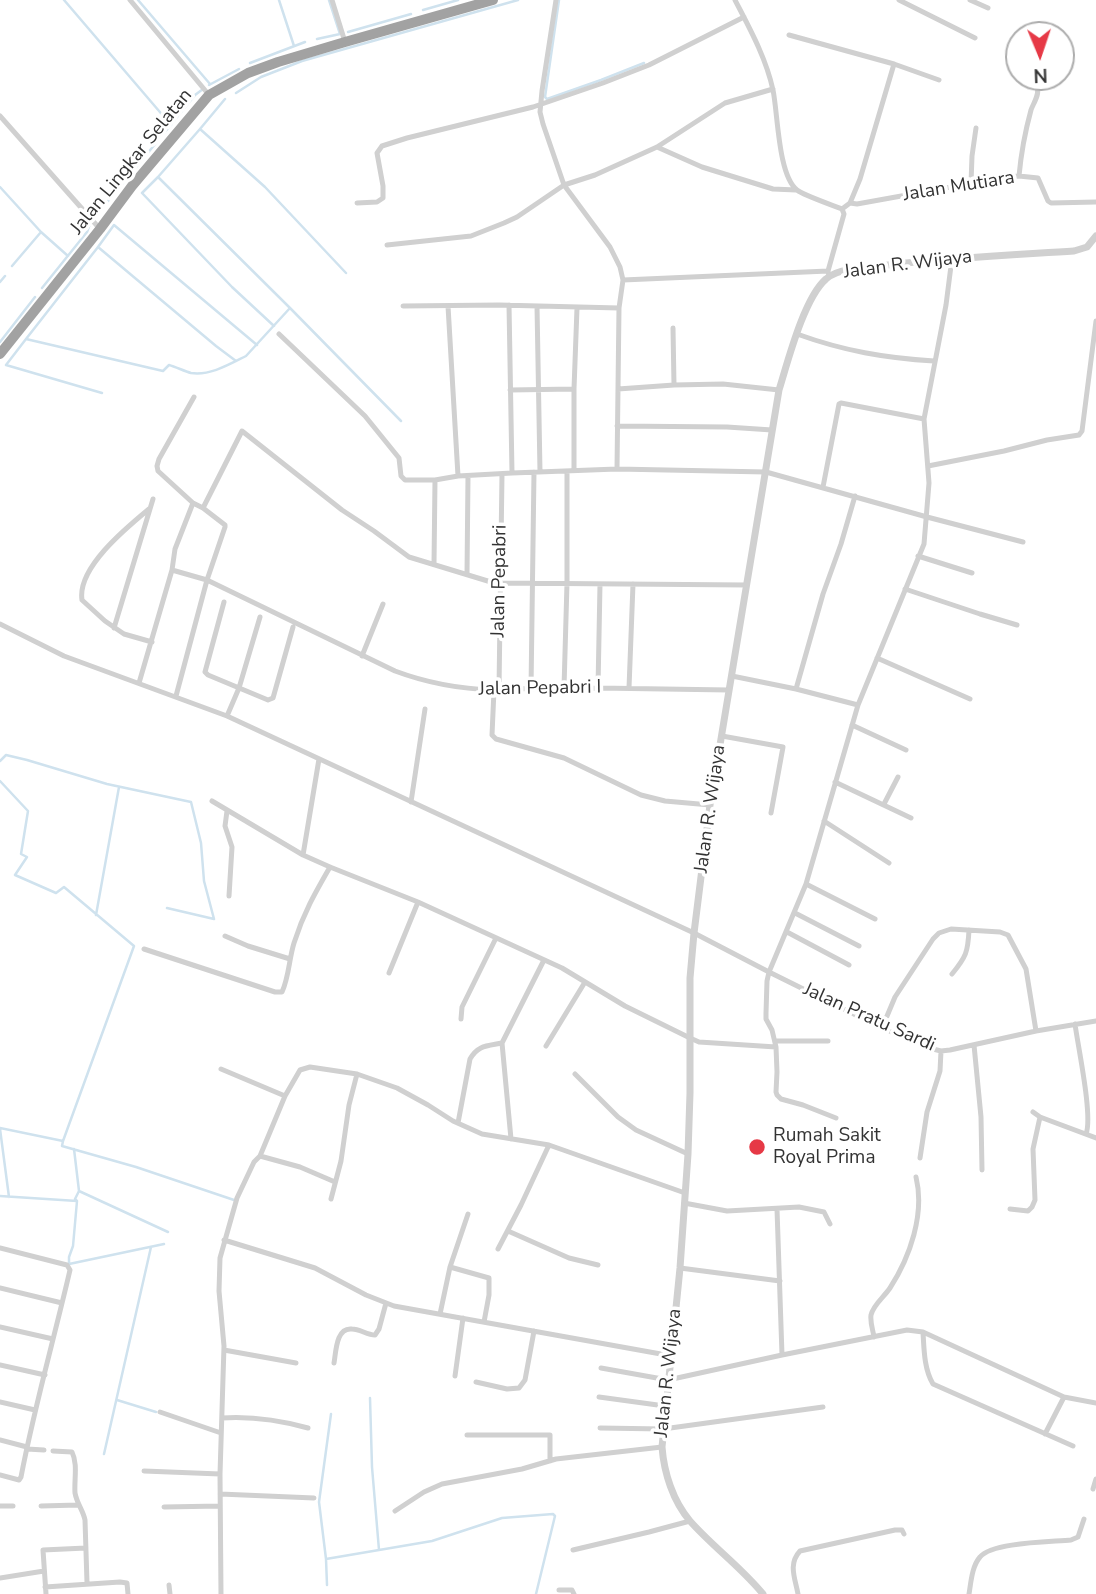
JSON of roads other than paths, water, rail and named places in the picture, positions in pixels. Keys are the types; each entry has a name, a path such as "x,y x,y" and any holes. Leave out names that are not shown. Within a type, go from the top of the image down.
{"highway":[{"name":"Jalan Lingkar Selatan","path":"1,350 132,186 209,95 248,72 493,0"}],"street":[{"path":"130,0 209,95"},
{"path":"332,0 345,42"},
{"path":"556,0 540,104 543,124 564,185 610,247 624,280 619,308 617,469"},
{"path":"735,0 755,37 773,89 783,162 796,190"},
{"path":"899,0 975,38"},
{"path":"915,8 918,0"},
{"path":"970,0 988,8"},
{"path":"356,203 377,202 383,198 377,153 382,146 540,104 603,83 649,65 744,17"},
{"path":"789,35 894,64 939,80"},
{"path":"842,209 850,202 894,64"},
{"path":"387,244 471,236 517,217 564,185 595,175 657,148 725,103 773,89"},
{"path":"1018,176 1022,146 1037,91"},
{"path":"0,116 100,229"},
{"path":"971,183 976,128"},
{"path":"624,280 829,273 844,214 842,209 796,190 773,189 702,167 657,148"},
{"name":"Jalan Mutiara","path":"850,202 857,204 1018,176 1038,178 1051,203 1096,202"},
{"name":"Jalan R. Wijaya","path":"763,1594 690,1521 678,1503 663,1465 662,1447 680,1268 688,1154 690,978 694,933 710,805 779,390 808,306 829,273 952,258 1074,251 1087,247 1095,240"},
{"path":"836,1118 777,1096 775,1044 766,1017 767,981 806,884 858,705 924,544 929,484 924,419 946,305 952,258"},
{"path":"509,305 512,473"},
{"path":"403,306 619,308"},
{"path":"448,306 458,476"},
{"path":"531,689 537,472 537,306"},
{"path":"564,688 577,308"},
{"path":"928,466 1077,436 1082,431 1096,321"},
{"path":"673,328 674,385"},
{"path":"279,334 365,416 399,458 403,479 435,480 468,475 617,469 766,472 1023,542"},
{"path":"797,334 869,355 934,361"},
{"path":"618,389 723,384 779,390"},
{"path":"510,390 574,389"},
{"path":"176,696 207,580 225,527 193,503 158,471 159,458 194,397"},
{"path":"823,487 841,402 924,419"},
{"path":"617,426 772,430"},
{"path":"203,508 242,431 342,510 413,559 500,583 747,585"},
{"name":"Jalan Pepabri","path":"502,474 497,690 492,734 496,739 564,758 641,795 665,801 710,805"},
{"path":"467,574 468,475"},
{"path":"435,480 435,564"},
{"path":"796,689 855,496"},
{"path":"114,628 153,499"},
{"path":"139,683 176,549 193,503"},
{"path":"149,509 114,539 86,576 81,596 82,600 114,628 124,634 152,642"},
{"path":"918,556 972,573"},
{"name":"Jalan Pepabri I","path":"172,570 207,580 362,656 409,676 467,690 729,690"},
{"path":"598,688 600,584"},
{"path":"629,688 634,584"},
{"path":"905,589 1017,625"},
{"path":"224,602 205,670 208,675 268,700 272,699 293,627"},
{"path":"362,656 383,604"},
{"path":"227,716 239,688 260,617"},
{"name":"Jalan Pratu Sardi","path":"0,624 64,656 227,716 694,933 912,1041 942,1051 1096,1021"},
{"path":"877,659 970,699"},
{"path":"732,676 858,705"},
{"path":"411,802 425,709"},
{"path":"852,725 906,750"},
{"path":"722,736 783,747 771,813"},
{"path":"303,855 319,759"},
{"path":"884,804 898,777"},
{"path":"835,782 911,818"},
{"path":"212,800 303,855 418,902 562,968 625,1006 699,1042 775,1044 828,1041"},
{"path":"228,811 225,826 232,847 229,896"},
{"path":"824,821 889,863"},
{"path":"144,949 282,992 306,908 330,867"},
{"path":"806,884 876,919"},
{"path":"388,973 418,902"},
{"path":"795,913 859,946"},
{"path":"882,1028 895,997 933,939 946,930 969,930 1000,932 1010,938 1026,969 1036,1031"},
{"path":"952,974 968,949 969,930"},
{"path":"787,932 849,965"},
{"path":"225,936 290,959"},
{"path":"461,1019 462,1007 496,938"},
{"path":"511,1139 502,1043 544,960"},
{"path":"545,1046 584,982"},
{"path":"1075,1024 1087,1103 1089,1126 1086,1134"},
{"path":"458,1123 470,1059 478,1048 502,1043"},
{"path":"974,1045 981,1116 982,1170"},
{"path":"920,1158 927,1112 940,1071 942,1051"},
{"path":"221,1594 220,1474 224,1350 219,1291 220,1258 237,1198 300,1070 310,1067 357,1074 397,1088 482,1134 549,1145 685,1193"},
{"path":"221,1069 285,1096"},
{"path":"331,1199 357,1074"},
{"path":"575,1074 608,1108 636,1130 688,1154"},
{"path":"1033,1112 1096,1138"},
{"path":"1010,1209 1027,1210 1032,1208 1035,1200 1033,1149 1040,1117"},
{"path":"498,1249 549,1145"},
{"path":"260,1156 300,1167 335,1182"},
{"path":"874,1337 870,1320 872,1311 890,1287 913,1242 919,1210 916,1177"},
{"path":"684,1203 727,1211 799,1207 816,1209 824,1212 830,1224"},
{"path":"777,1209 782,1355"},
{"path":"440,1314 450,1267 468,1214"},
{"path":"508,1231 569,1258 598,1265"},
{"path":"224,1240 314,1268 394,1306 672,1356"},
{"path":"0,1248 67,1265 70,1270 19,1480 0,1475"},
{"path":"450,1267 489,1278 484,1322"},
{"path":"680,1268 780,1280"},
{"path":"0,1287 62,1303"},
{"path":"334,1363 341,1333 352,1328 371,1336 375,1335 386,1303"},
{"path":"455,1376 463,1318"},
{"path":"0,1327 53,1339"},
{"path":"601,1368 668,1380 907,1330 923,1332 1064,1396 1096,1403"},
{"path":"476,1382 519,1388 525,1380 534,1331"},
{"path":"923,1332 927,1368 933,1384 1073,1446"},
{"path":"224,1350 296,1363"},
{"path":"0,1365 45,1375"},
{"path":"1045,1434 1064,1396"},
{"path":"599,1397 665,1406"},
{"path":"0,1402 35,1410"},
{"path":"600,1428 663,1429 824,1407"},
{"path":"160,1412 221,1433"},
{"path":"222,1418 264,1419 308,1428"},
{"path":"467,1435 550,1435 551,1461"},
{"path":"0,1440 44,1450"},
{"path":"396,1511 442,1484 551,1461 662,1447"},
{"path":"53,1451 74,1454 75,1492 83,1512 87,1583"},
{"path":"145,1471 220,1474"},
{"path":"1093,1489 1096,1479"},
{"path":"220,1494 314,1498"},
{"path":"41,1506 78,1505"},
{"path":"0,1506 13,1506"},
{"path":"164,1507 220,1506"},
{"path":"969,1594 976,1563 986,1552 1028,1543 1072,1540 1079,1537 1084,1519"},
{"path":"573,1550 690,1521"},
{"path":"798,1594 792,1566 793,1558 800,1551 895,1530 902,1530 904,1534"},
{"path":"86,1548 43,1550 45,1590 87,1583 125,1582 128,1585 128,1594"},
{"path":"0,1578 44,1571"},
{"path":"169,1585 170,1594"},
{"path":"559,1590 572,1590 574,1594"}],"waterway":[{"path":"64,0 171,125"},
{"path":"138,0 210,84"},
{"path":"279,0 294,46"},
{"path":"317,39 340,34 329,0"},
{"path":"423,10 458,0"},
{"path":"236,93 261,77 302,61 518,0"},
{"path":"559,0 545,97 547,99 644,63"},
{"path":"348,32 411,14"},
{"path":"250,63 305,42"},
{"path":"209,85 239,69"},
{"path":"164,133 203,89"},
{"path":"200,129 225,99"},
{"path":"236,361 216,346 98,247 26,339 163,371 169,365 191,373 205,373 220,369 227,366 246,356 290,308 158,177 200,129 265,187 346,273"},
{"path":"94,218 156,143"},
{"path":"158,177 142,193 232,287 274,326"},
{"path":"0,187 41,232 68,256"},
{"path":"42,288 87,232 91,221"},
{"path":"98,247 114,225 257,345"},
{"path":"12,266 41,232"},
{"path":"0,282 5,276"},
{"path":"0,342 35,297"},
{"path":"290,308 401,421"},
{"path":"26,339 6,365 102,393"},
{"path":"0,761 6,755 107,784 191,802 201,843 204,881 214,919 167,908"},
{"path":"0,781 28,811 21,854 27,857 15,875 56,893 64,887 134,946 63,1141"},
{"path":"96,915 119,787"},
{"path":"0,1128 63,1141 62,1146 136,1167 234,1200"},
{"path":"0,1129 9,1197"},
{"path":"69,1265 73,1246 75,1199 79,1191 74,1149"},
{"path":"79,1191 168,1232"},
{"path":"0,1196 77,1201"},
{"path":"69,1264 164,1244"},
{"path":"104,1454 151,1247"},
{"path":"327,1585 326,1559 379,1550 370,1398"},
{"path":"117,1400 156,1412"},
{"path":"326,1559 319,1502 331,1414"},
{"path":"379,1550 432,1541 502,1518 553,1514 555,1516 536,1594"}],"place":[{"name":"Rumah Sakit Royal Prima","path":"757,1147"}]}
